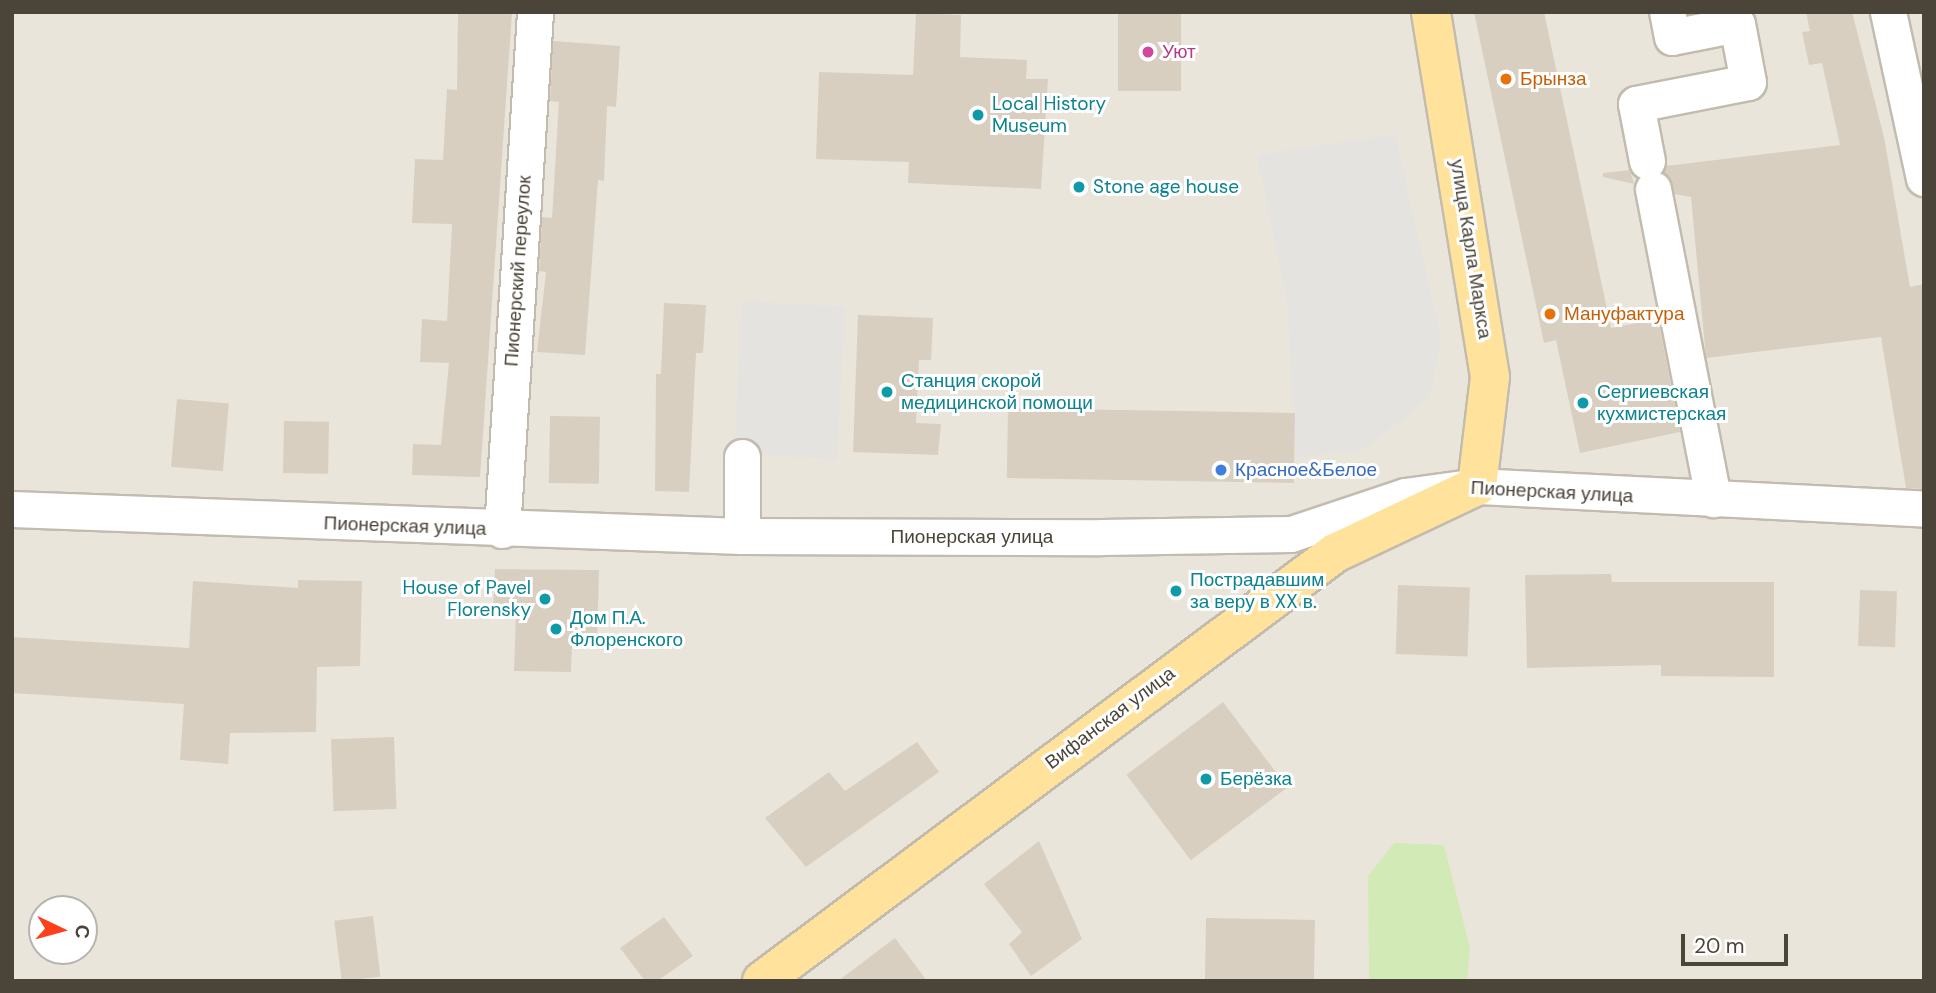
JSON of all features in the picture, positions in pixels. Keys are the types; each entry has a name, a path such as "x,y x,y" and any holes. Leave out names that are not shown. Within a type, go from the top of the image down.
{"main road":[{"name":"улица Карла Маркса","path":"1431,12 1490,377 1477,486"},
{"name":"Вифанская улица","path":"762,981 1335,552 1477,486"}],"street":[{"name":"Пионерский переулок","path":"502,530 535,12"},
{"path":"1667,12 1672,37 1737,24 1748,82 1636,104 1713,499"},
{"path":"1888,12 1924,178"},
{"path":"742,457 742,536"},
{"name":"Пионерская улица","path":"12,509 502,530 742,536 1291,534 1405,496 1477,486 1924,509"}],"shaded area":[{"path":"12,12 1924,12 1924,981 12,981"},
{"path":"1395,134 1441,339 1432,387 1420,407 1362,450 1296,458 1287,301 1257,155"},
{"path":"742,301 845,306 837,459 734,454"}],"green space":[{"path":"1394,843 1444,845 1470,948 1467,981 1369,981 1368,876"}],"building":[{"path":"458,12 512,12 480,477 412,475 413,444 441,445 449,363 420,362 422,319 447,321 452,224 412,223 415,159 443,160 447,89 457,90"},
{"name":"Уют","path":"1118,12 1181,12 1181,91 1118,91"},
{"path":"1474,12 1544,12 1611,328 1658,319 1680,432 1580,453 1556,340 1544,343"},
{"path":"1806,12 1852,12 1884,137 1910,287 1924,284 1924,489 1906,488 1881,337 1706,358 1691,197 1674,194 1663,172 1666,166 1840,145 1822,63 1809,65 1802,32 1810,31"},
{"name":"Local History Museum","path":"916,13 961,15 960,57 1027,60 1026,79 1048,79 1041,189 908,183 909,162 816,159 819,72 913,75"},
{"path":"553,41 620,46 616,107 607,106 604,181 598,180 585,355 537,352 546,272 539,271 542,217 552,218 559,102 550,101"},
{"path":"1630,170 1634,184 1603,177 1603,173"},
{"path":"664,303 706,305 703,353 696,353 689,492 655,491 656,374 661,374"},
{"name":"Станция скорой медицинской помощи","path":"858,315 933,318 931,360 919,360 916,423 941,424 938,455 853,452"},
{"path":"177,399 229,404 223,471 171,467"},
{"path":"1008,408 1295,413 1294,483 1007,478"},
{"path":"550,416 600,417 599,484 549,483"},
{"path":"284,421 329,422 328,474 283,473"},
{"name":"Дом П.А. Флоренского","path":"495,569 599,570 597,646 572,645 571,672 514,671 516,613 493,612"},
{"path":"1611,574 1612,582 1774,582 1774,677 1661,676 1661,665 1527,668 1525,575"},
{"path":"298,580 362,581 360,666 317,667 316,732 230,733 228,764 180,760 184,704 12,693 12,637 189,648 193,581 298,588"},
{"path":"1398,585 1470,588 1468,656 1396,654"},
{"path":"1860,590 1897,591 1895,647 1858,646"},
{"name":"Берёзка","path":"1223,702 1287,787 1191,860 1126,775"},
{"path":"394,737 397,809 334,811 331,739"},
{"path":"917,742 939,772 806,867 765,818 829,772 845,791"},
{"path":"1039,841 1082,939 1031,976 1009,944 1022,932 984,884"},
{"path":"373,916 380,977 342,981 334,921"},
{"path":"664,917 693,956 657,981 645,981 620,948"},
{"path":"1206,918 1315,920 1314,981 1205,981"},
{"path":"895,938 927,981 838,981"}],"place":[{"name":"Уют","path":"1148,52"},
{"name":"Брынза","path":"1506,79"},
{"name":"Local History Museum","path":"978,115"},
{"name":"Stone age house","path":"1079,187"},
{"name":"Мануфактура","path":"1550,314"},
{"name":"Станция скорой медицинской помощи","path":"887,392"},
{"name":"Сергиевская кухмистерская","path":"1583,403"},
{"name":"Красное&Белое","path":"1221,470"},
{"name":"Пострадавшим за веру в XX в.","path":"1176,591"},
{"name":"House of Pavel Florensky","path":"545,599"},
{"name":"Дом П.А. Флоренского","path":"556,629"},
{"name":"Берёзка","path":"1206,779"}]}
